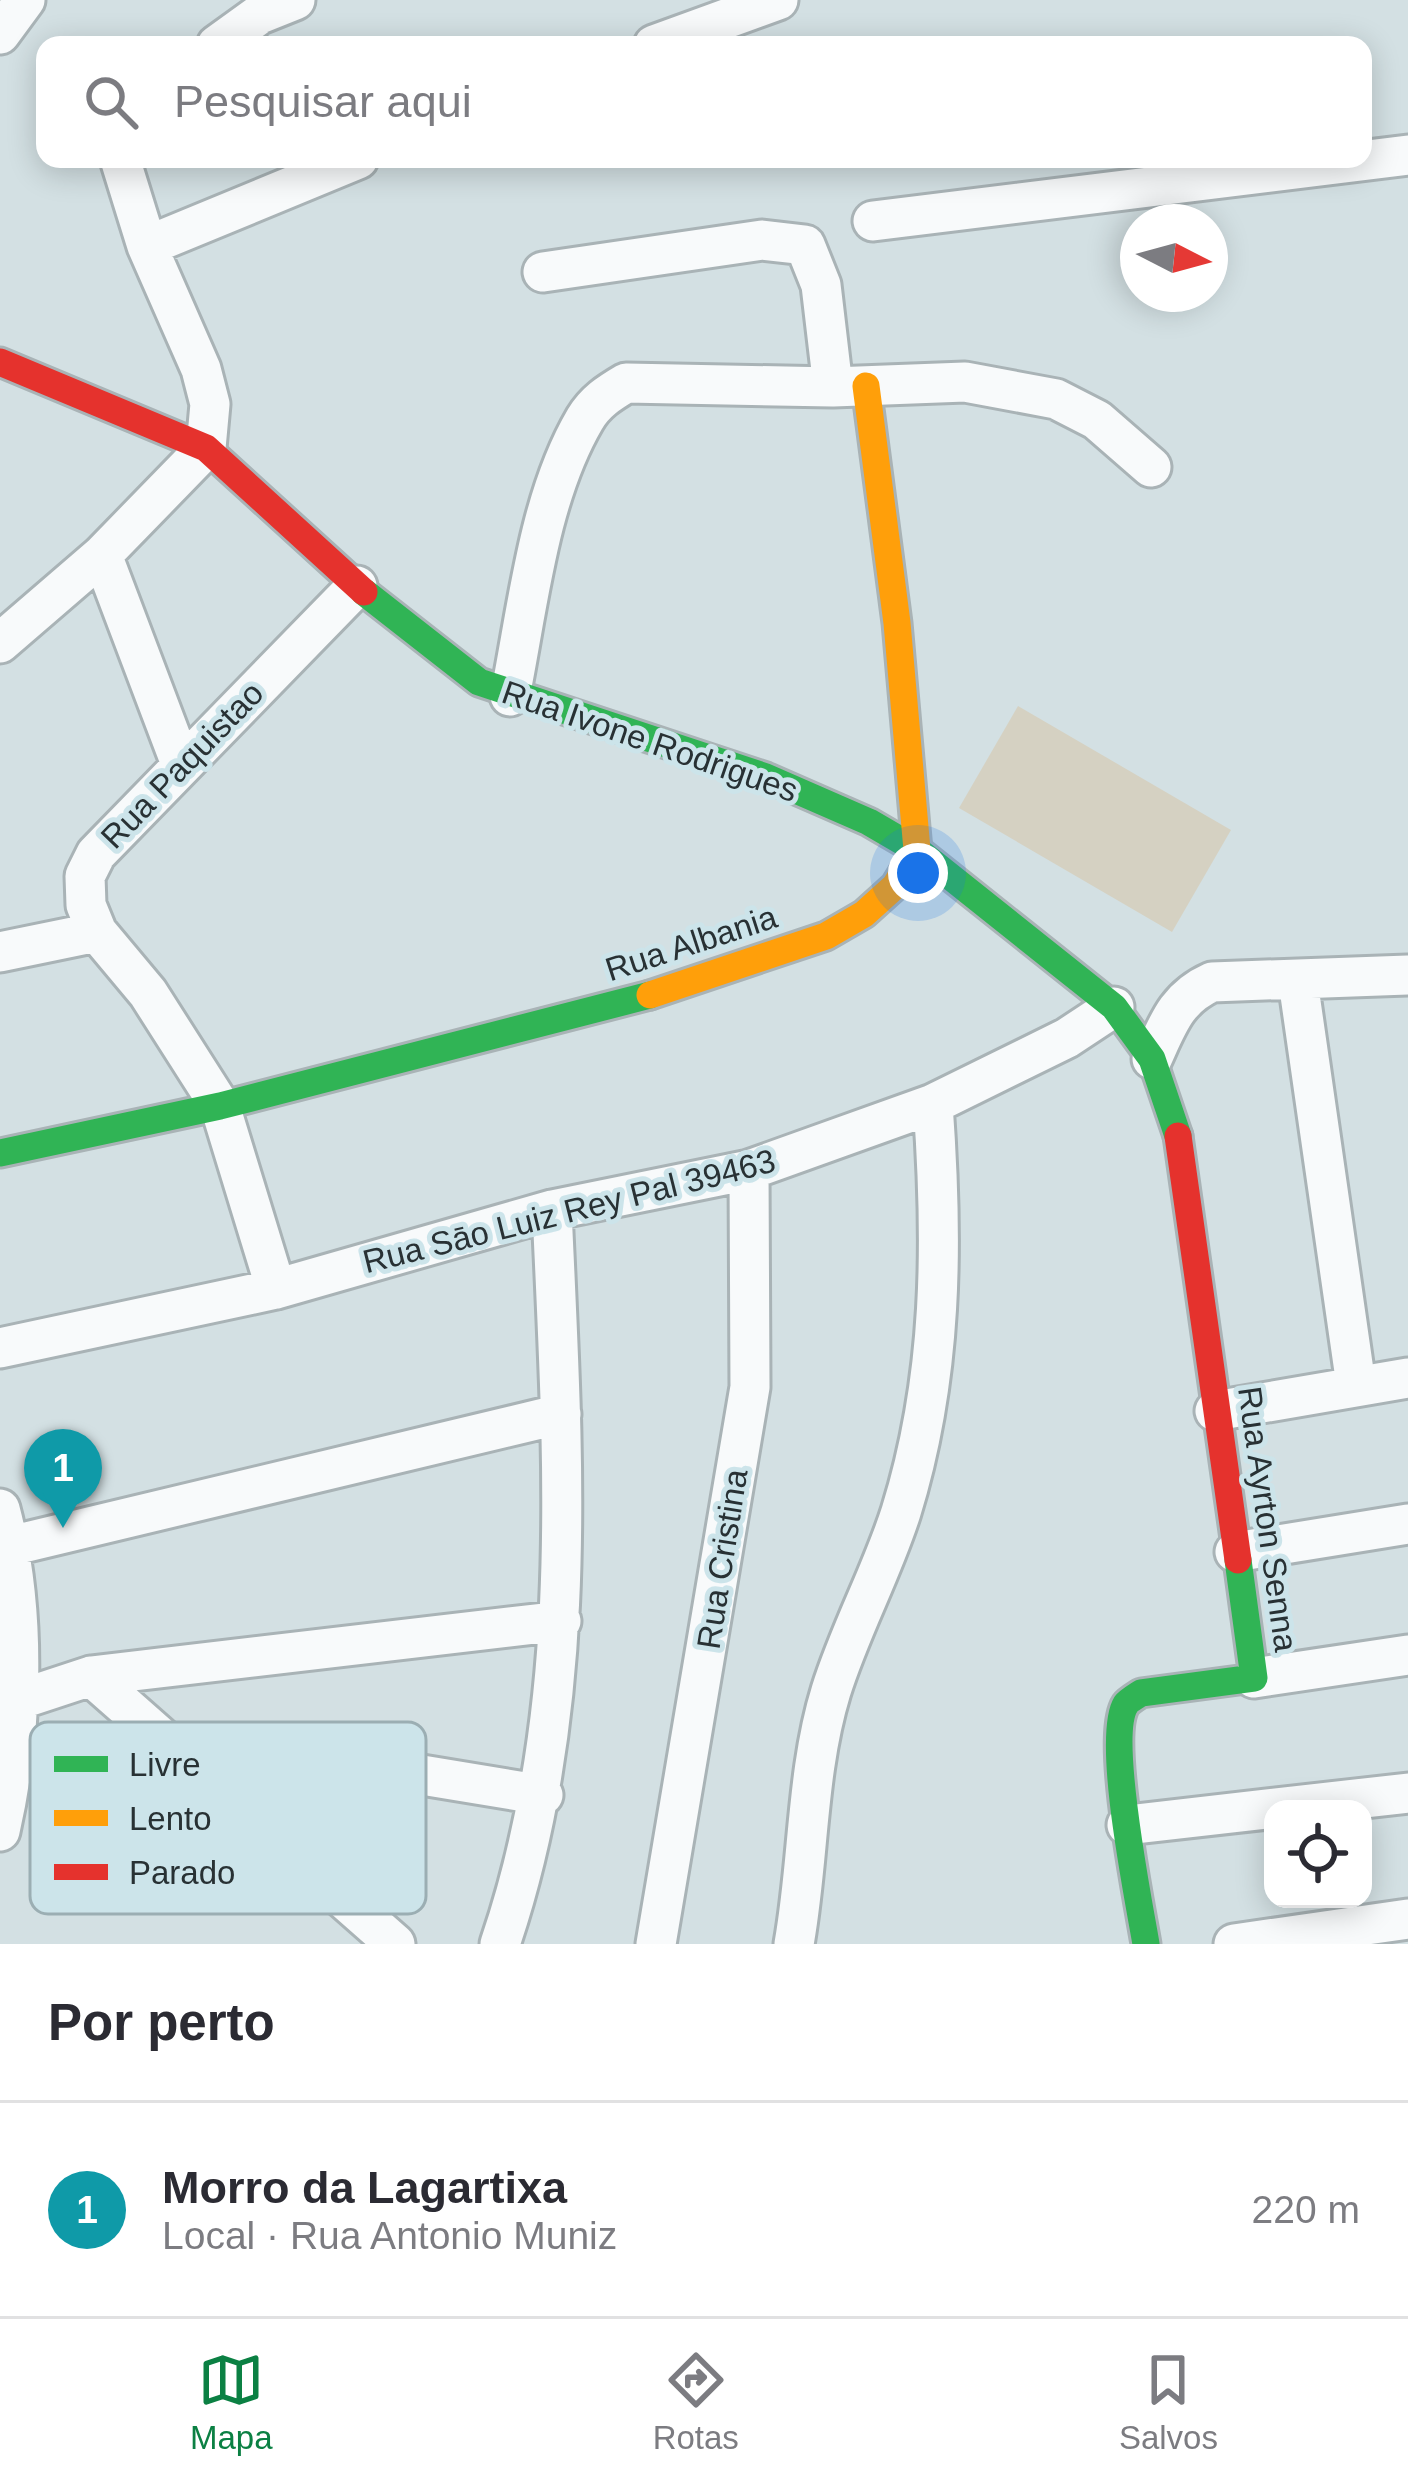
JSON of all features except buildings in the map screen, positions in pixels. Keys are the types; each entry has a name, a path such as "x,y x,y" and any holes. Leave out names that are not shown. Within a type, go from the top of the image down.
{"street":[{"path":"0,34 25,0"},
{"path":"680,36 778,0"},
{"path":"230,36 273,5"},
{"path":"1372,159 1408,155"},
{"path":"0,643 102,555 206,448 209,404 200,369 146,246 123,168"},
{"path":"146,246 336,168"},
{"path":"873,221 1303,168"},
{"path":"543,272 762,240 805,245 850,387 898,623 917,850"},
{"name":"Rua Ivone Rodrigues","path":"0,362 206,448 438,653 510,696 766,777 869,822 917,850 1114,1007 1152,1059 1180,1142"},
{"path":"510,696 554,498 584,419 602,397 626,383 663,380 850,387 965,382 1057,399 1097,419 1151,467"},
{"path":"102,555 181,764"},
{"name":"Rua Paquistao","path":"276,1289 220,1106 148,993 97,932 86,904 85,876 96,854 357,586"},
{"name":"Rua Albania","path":"0,1153 220,1106 612,1008 826,936 864,914 895,886 917,850"},
{"path":"0,952 97,932"},
{"path":"1152,1059 1176,1007 1190,992 1212,982 1408,975"},
{"path":"1298,981 1356,1385"},
{"name":"Rua Sāo Luiz Rey Pal 39463","path":"0,1348 276,1289 552,1210 749,1169 933,1104 1067,1039 1114,1007"},
{"path":"794,1944 819,1742 831,1690 900,1514 923,1428 942,1231 933,1104"},
{"name":"Rua Ayrton Senna","path":"1146,1944 1127,1825 1120,1725 1126,1704 1141,1693 1254,1678 1180,1142"},
{"name":"Rua Cristina","path":"656,1944 750,1388 749,1169"},
{"path":"500,1944 543,1795 561,1621 561,1414 552,1210"},
{"path":"1215,1411 1408,1378"},
{"path":"0,1832 12,1769 5,1528 561,1414"},
{"path":"1235,1552 1408,1524"},
{"path":"7,1704 91,1676 561,1621"},
{"path":"1254,1678 1408,1655"},
{"path":"91,1676 143,1722"},
{"path":"426,1776 543,1795"},
{"path":"1127,1825 1408,1793"},
{"path":"361,1914 395,1944"},
{"path":"1234,1944 1408,1919"}],"shaded area":[{"path":"1018,706 1231,830 1172,932 959,808"}],"traffic: fast":[{"path":"364,592 479,682 766,777 869,822 917,850 1114,1007 1152,1059 1178,1136"},
{"path":"0,1153 220,1106 650,995"},
{"path":"1146,1944 1121,1783 1121,1722 1126,1704 1141,1693 1254,1678 1238,1560"}],"traffic: slow":[{"path":"650,995 826,936 864,914 895,886 917,850 897,623 866,386"}],"traffic: jam":[{"path":"0,362 206,448 364,592"},
{"path":"1178,1136 1238,1560"}],"place":[{"name":"Morro da Lagartixa","path":"63,1528"}]}
